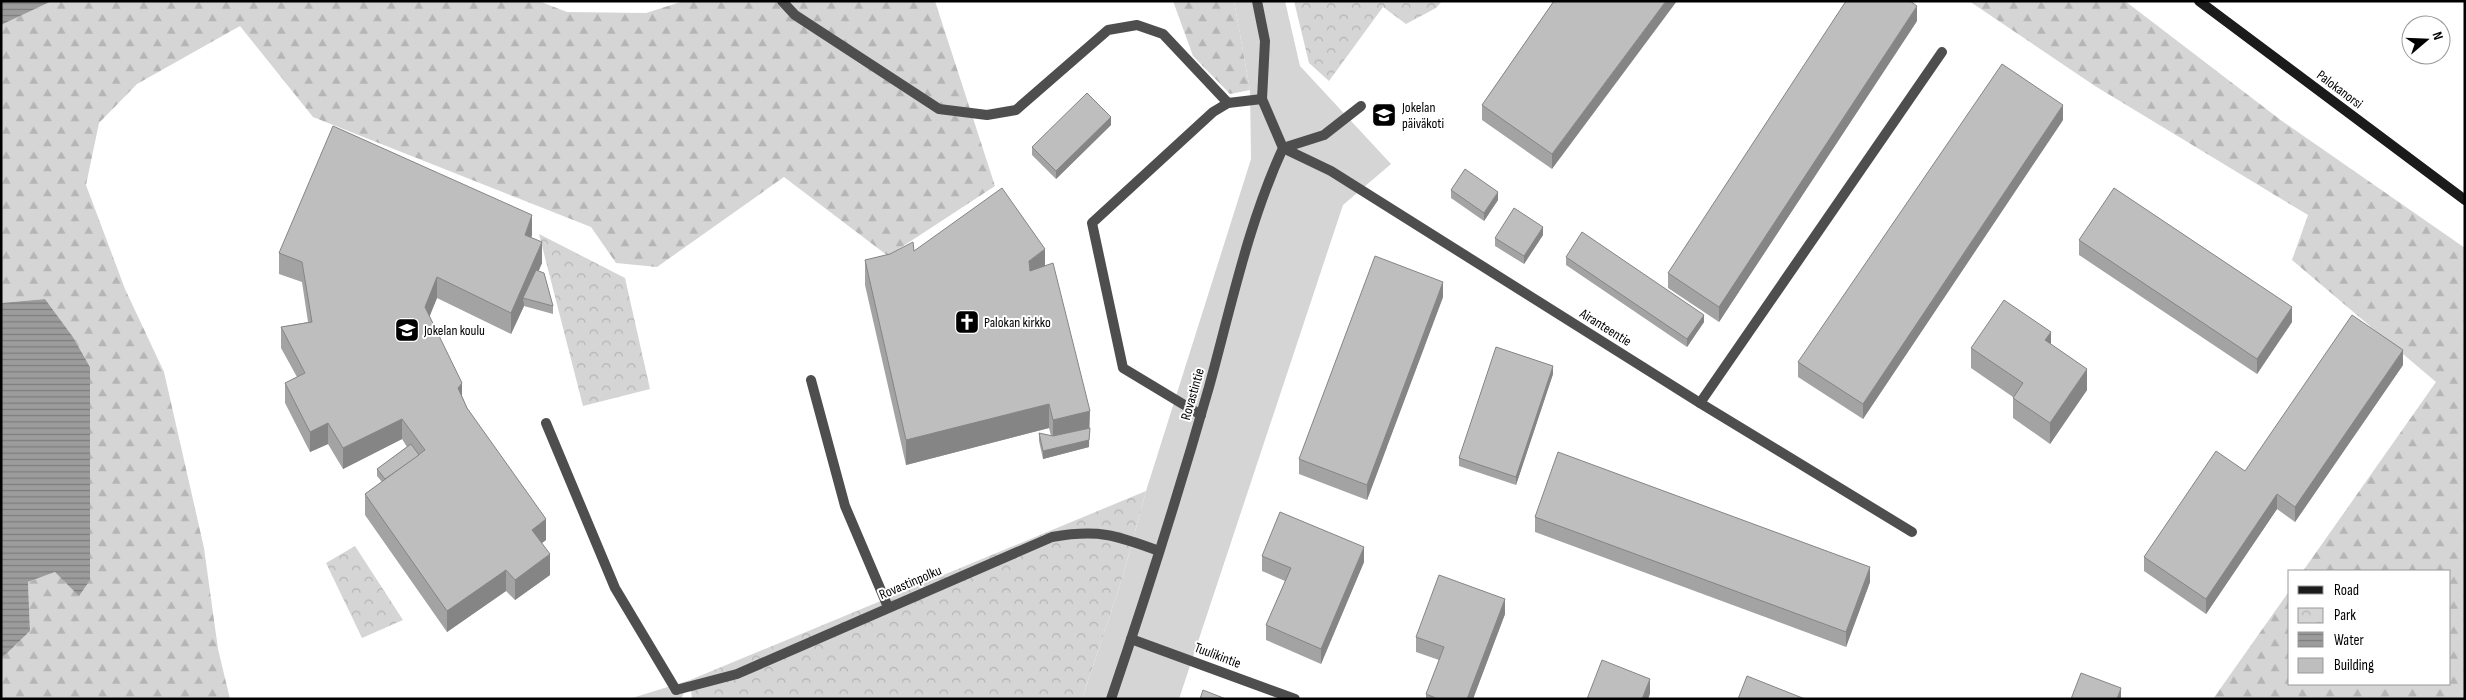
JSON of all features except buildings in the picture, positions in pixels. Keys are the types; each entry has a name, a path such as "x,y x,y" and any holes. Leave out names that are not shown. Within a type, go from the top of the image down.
{"main road":[{"name":"Palokanorsi","path":"2199,1 2465,200"}],"street":[{"path":"782,1 795,16 939,109 987,115 1016,110 1108,30 1137,25 1163,34 1228,103"},
{"path":"1257,1 1265,41 1262,99 1283,148 1324,136 1361,106"},
{"path":"1700,403 1942,52"},
{"path":"1201,415 1123,368 1092,223 1213,112 1228,103 1262,99"},
{"name":"Airanteentie","path":"1283,148 1331,171 1700,403 1912,532"},
{"name":"Rovastintie","path":"1111,699 1201,415 1259,209 1283,148"},
{"path":"811,380 846,506 888,607"},
{"name":"Rovastinpolku","path":"546,423 615,588 676,690 737,674 1052,537 1076,533 1099,533 1159,551"},
{"name":"Tuulikintie","path":"1131,640 1295,699"}],"green space":[{"path":"52,1 539,1 567,12 646,13 684,1 935,1 995,186 888,256 784,177 657,267 616,263 591,227 313,117 240,26 137,84 99,123 86,185 125,289 164,372 204,548 218,649 230,699 1,699 1,659 30,631 28,582 55,572 90,580 90,367 73,337 45,299 1,303 1,25"},
{"path":"1173,1 1234,1 1250,90 1230,94 1193,56"},
{"path":"1234,1 1285,1 1300,66 1391,164 1343,205 1179,699 1082,699 1123,576 1146,491 1251,159 1250,90"},
{"path":"1294,1 1442,1 1436,8 1406,24 1383,7 1329,81 1309,63"},
{"path":"1969,1 2125,1 2282,121 2465,248 2465,699 2213,699 2288,593 2288,685 2451,685 2451,570 2304,570 2436,382 2292,260 2308,215 2095,86"},
{"path":"539,234 625,278 650,389 583,406"},
{"path":"1146,491 1123,576 1082,699 692,699 690,680"},
{"path":"355,546 403,620 362,638 326,563"},
{"path":"690,680 681,699 629,699"}],"water":[{"path":"1,1 52,1 1,25"},
{"path":"45,299 73,337 90,367 90,580 79,596 55,572 28,582 30,631 1,659 1,303"}],"place":[{"name":"Jokelan päiväkoti","path":"1384,115"},
{"name":"Palokan kirkko","path":"967,322"},
{"name":"Jokelan koulu","path":"407,330"}]}
